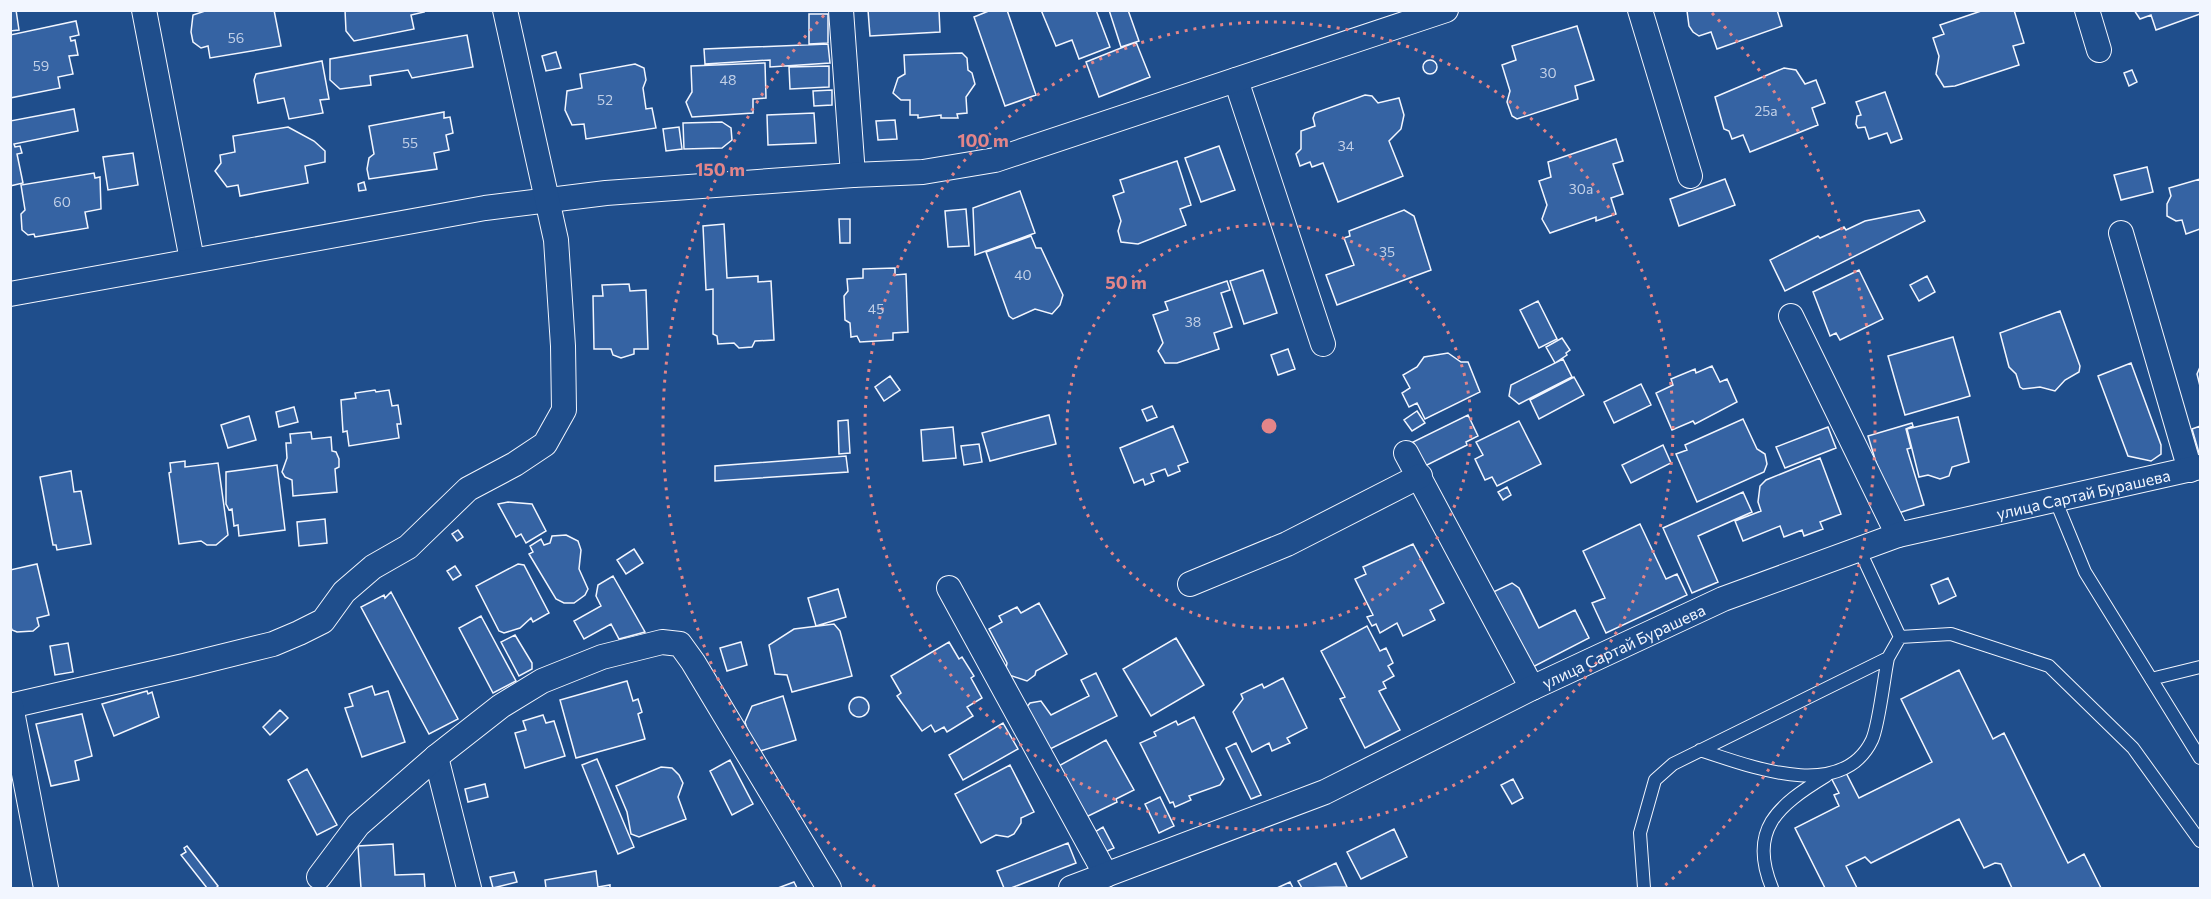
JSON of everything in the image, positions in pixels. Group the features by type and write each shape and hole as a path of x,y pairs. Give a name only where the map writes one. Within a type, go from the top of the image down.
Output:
{"street":[{"path":"144,10 192,260"},
{"path":"46,888 11,706 273,644 323,621 344,592 373,567 408,547 468,489 515,464 545,444 564,410 563,346 556,240 545,200 506,10"},
{"path":"841,10 853,175"},
{"path":"1640,10 1690,176"},
{"path":"2087,10 2099,50"},
{"path":"10,294 192,260 545,200 853,175 923,172 995,160 1446,11"},
{"path":"1236,80 1323,344"},
{"path":"2121,233 2195,468"},
{"path":"1791,315 1898,535"},
{"path":"1406,453 1532,688"},
{"name":"улица Сартай Бурашева","path":"1071,888 1325,792 1532,688 1723,599 1898,535 2013,511 2055,499 2195,468"},
{"path":"1190,584 1287,544 1420,476"},
{"path":"949,588 1106,875"},
{"path":"319,877 358,825 436,757 501,706 542,681 602,657 662,642 680,644 693,662 830,888"},
{"path":"436,757 469,888"}],"lane":[{"path":"2055,499 2085,572 2200,758"},
{"path":"1859,549 1900,637"},
{"path":"1900,637 1951,634 2049,666 2133,748 2200,841"},
{"path":"1772,888 1764,869 1762,845 1766,830 1786,806 1827,775 1856,762 1873,739 1888,658 1900,637"},
{"path":"1644,888 1640,833 1655,780 1673,764 1888,658"},
{"path":"2151,679 2200,667"},
{"path":"1700,750 1762,769 1797,776 1827,775"}],"building":[{"path":"10,10 16,10 19,30 10,31"},
{"path":"208,10 274,10 281,46 210,58 208,46 201,48 193,42 191,32 193,15"},
{"path":"345,10 423,10 424,12 411,15 414,29 354,41 346,31"},
{"path":"868,10 939,10 940,32 870,36"},
{"path":"991,10 1007,10 1036,95 1005,106 974,17"},
{"path":"1041,10 1096,10 1110,47 1079,59 1072,40 1056,46"},
{"path":"1109,10 1128,10 1139,41 1121,47"},
{"path":"1777,10 1782,26 1717,49 1711,32 1699,36 1693,32 1689,26 1687,11"},
{"path":"1984,10 2014,10 2024,43 2013,46 2019,65 1955,86 1944,87 1936,74 1939,56 1933,38 1944,34 1940,25"},
{"path":"2134,10 2200,10 2200,14 2156,30 2151,15 2140,19"},
{"path":"809,14 828,14 828,43 809,44"},
{"path":"76,21 79,35 70,37 71,41 75,40 78,55 69,56 73,74 58,77 60,88 10,98 10,35"},
{"path":"1577,26 1594,80 1575,86 1578,99 1517,119 1512,116 1507,102 1510,91 1502,65 1516,60 1512,46"},
{"path":"467,35 473,67 412,78 408,70 370,76 371,85 340,89 330,80 330,59"},
{"path":"1136,42 1150,77 1099,97 1086,62"},
{"path":"828,44 830,63 770,67 770,60 705,64 704,49"},
{"path":"556,52 561,68 546,71 542,56"},
{"path":"962,53 967,58 968,70 972,73 975,84 966,97 967,113 957,114 958,118 941,118 941,115 918,118 918,115 910,115 910,100 901,100 893,93 898,78 905,74 904,55"},
{"path":"1430,60 1435,62 1437,67 1435,72 1430,74 1425,72 1423,67 1425,62"},
{"path":"322,61 329,99 320,100 323,113 289,119 284,98 258,103 254,80 256,74"},
{"path":"765,63 766,98 753,99 753,113 692,117 686,102 692,92 691,66"},
{"path":"635,64 644,68 646,80 643,88 646,109 652,108 656,128 586,139 584,124 572,125 565,110 567,91 582,88 580,74"},
{"path":"829,66 829,87 790,89 789,67"},
{"path":"1784,68 1796,70 1805,84 1816,80 1825,103 1812,108 1818,125 1750,152 1743,135 1732,139 1729,131 1724,129 1715,97"},
{"path":"2132,70 2137,82 2129,86 2124,73"},
{"path":"832,90 832,105 814,106 813,91"},
{"path":"1885,92 1902,139 1891,143 1887,133 1869,139 1865,127 1858,128 1856,124 1857,116 1861,115 1856,102"},
{"path":"1365,95 1372,96 1378,103 1399,98 1404,115 1401,129 1389,141 1403,176 1338,202 1323,163 1312,167 1310,162 1300,166 1296,154 1301,149 1301,131 1315,126 1313,118 1315,113"},
{"path":"74,109 78,131 14,144 15,147 20,146 22,153 17,154 23,183 10,186 10,121"},
{"path":"444,112 444,118 450,117 453,133 446,135 449,150 434,153 437,169 369,179 367,169 369,158 374,154 369,126"},
{"path":"814,113 816,143 768,145 767,115"},
{"path":"895,120 897,139 878,140 876,121"},
{"path":"722,122 731,128 732,140 722,148 684,149 683,123"},
{"path":"288,127 314,141 325,151 325,162 305,166 308,183 240,196 238,185 227,187 215,171 221,163 220,155 235,152 233,136"},
{"path":"679,127 682,149 666,151 663,129"},
{"path":"1616,139 1623,161 1613,164 1623,194 1611,198 1616,214 1596,221 1596,217 1550,233 1542,219 1547,205 1539,181 1551,177 1548,162"},
{"path":"1219,146 1235,190 1201,202 1185,158"},
{"path":"133,153 138,185 108,190 103,157"},
{"path":"1177,161 1191,205 1180,209 1186,225 1138,244 1121,242 1118,231 1121,221 1113,196 1124,192 1120,180"},
{"path":"2147,167 2153,192 2121,200 2114,175"},
{"path":"94,173 95,178 100,177 101,209 85,212 88,228 35,237 34,234 28,235 22,230 21,214 25,210 21,185"},
{"path":"1725,179 1735,205 1679,226 1670,199"},
{"path":"2200,179 2200,229 2186,234 2182,220 2176,221 2167,216 2167,204 2171,196 2169,188"},
{"path":"364,182 366,190 359,191 358,184"},
{"path":"1020,191 1035,233 975,255 973,208"},
{"path":"966,209 969,246 948,247 945,211"},
{"path":"1404,210 1414,216 1431,270 1337,305 1326,275 1354,265 1344,238 1350,236 1349,231"},
{"path":"1919,210 1925,221 1785,291 1770,260 1818,236 1820,238 1844,227 1846,230 1865,221"},
{"path":"839,219 850,219 850,243 840,243"},
{"path":"724,224 727,278 758,276 758,282 771,281 774,340 755,341 752,347 739,348 734,343 718,344 717,336 713,334 713,289 706,290 703,226"},
{"path":"1031,236 1036,248 1041,248 1063,295 1060,305 1052,314 1035,309 1013,319 1009,316 986,252"},
{"path":"895,268 895,275 906,274 908,332 893,333 893,340 860,342 857,336 851,337 850,323 845,320 844,296 848,291 847,279 863,278 863,269"},
{"path":"1263,270 1277,313 1244,324 1230,281"},
{"path":"1859,270 1883,319 1840,340 1836,333 1830,336 1813,292"},
{"path":"1927,276 1935,292 1919,301 1910,285"},
{"path":"1227,281 1230,290 1221,293 1232,327 1214,333 1219,349 1177,363 1165,363 1158,351 1163,343 1153,315 1168,310 1165,302"},
{"path":"629,284 630,291 646,290 648,349 634,349 634,354 621,358 613,355 611,349 594,349 593,296 603,296 602,285"},
{"path":"1538,301 1557,339 1539,348 1520,310"},
{"path":"2060,311 2080,366 2079,372 2065,380 2055,391 2040,387 2023,389 2020,387 2016,374 2009,367 2000,333"},
{"path":"1953,337 1970,396 1905,415 1888,356"},
{"path":"1562,338 1570,350 1566,353 1567,355 1555,363 1546,347"},
{"path":"1288,349 1295,369 1278,375 1271,355"},
{"path":"1448,353 1461,362 1468,362 1480,392 1425,419 1417,403 1409,407 1402,393 1410,388 1403,375 1417,367 1424,357"},
{"path":"1563,359 1572,377 1519,404 1509,396 1511,385"},
{"path":"2131,363 2161,445 2161,454 2151,461 2128,456 2098,376"},
{"path":"1712,366 1720,382 1727,379 1737,402 1695,424 1693,421 1672,430 1656,393 1673,385 1671,379 1695,369 1696,373"},
{"path":"2200,367 2200,386 2197,374"},
{"path":"890,376 900,390 884,401 875,387"},
{"path":"1574,377 1584,395 1539,419 1530,400"},
{"path":"1641,384 1651,405 1614,423 1604,402"},
{"path":"375,390 376,392 389,390 392,406 398,405 401,424 397,424 399,438 349,446 347,431 343,432 341,400 356,398 355,393"},
{"path":"1152,406 1157,417 1147,421 1142,410"},
{"path":"294,407 298,422 279,427 276,412"},
{"path":"1417,411 1425,423 1412,431 1404,420"},
{"path":"1049,415 1056,444 990,461 982,433"},
{"path":"1468,415 1478,436 1466,442 1467,445 1425,466 1413,442"},
{"path":"249,416 256,440 228,448 221,425"},
{"path":"1958,417 1969,462 1952,467 1949,476 1940,479 1928,475 1919,477 1907,429"},
{"path":"1743,419 1757,449 1765,454 1767,464 1764,472 1697,502 1676,454 1687,450 1685,445"},
{"path":"848,420 850,453 839,454 838,421"},
{"path":"1519,421 1541,464 1497,486 1492,477 1485,480 1475,459 1483,455 1476,442"},
{"path":"1912,423 1913,426 1906,429 1911,448 1907,449 1924,505 1892,515 1868,436"},
{"path":"1173,426 1188,462 1178,466 1180,471 1168,476 1165,469 1151,474 1154,481 1145,485 1143,479 1134,483 1120,448"},
{"path":"2200,426 2200,452 2199,453 2192,429"},
{"path":"953,427 956,458 923,461 921,430"},
{"path":"1828,427 1836,448 1785,468 1776,447"},
{"path":"311,432 312,439 331,437 332,451 336,452 339,459 339,467 335,469 337,492 293,496 292,480 285,477 282,472 287,458 286,443 291,443 290,434"},
{"path":"979,444 982,462 964,465 961,446"},
{"path":"1663,445 1671,463 1631,483 1622,465"},
{"path":"846,456 848,472 715,481 715,466"},
{"path":"1820,458 1841,514 1820,522 1823,529 1804,536 1802,530 1784,537 1780,526 1743,541 1735,521 1761,511 1758,502 1760,486 1766,480"},
{"path":"185,461 185,467 218,463 228,535 216,545 207,545 201,541 179,544 169,473 171,472 170,463"},
{"path":"277,465 285,530 239,536 238,525 234,526 232,509 229,510 226,504 226,472"},
{"path":"71,471 74,492 81,491 91,544 57,550 56,545 53,545 40,477"},
{"path":"1507,487 1511,495 1503,500 1498,492"},
{"path":"1743,492 1752,512 1698,536 1718,582 1692,593 1663,528"},
{"path":"508,502 532,504 546,531 526,543 521,534 516,537 498,504"},
{"path":"325,519 327,543 299,546 297,522"},
{"path":"1640,524 1666,579 1677,574 1687,595 1606,633 1592,603 1605,598 1583,551"},
{"path":"458,530 463,537 457,541 452,534"},
{"path":"566,535 578,541 581,550 579,569 588,589 585,595 574,603 564,603 556,599 529,554 533,552 530,546 541,539 544,545 550,543 552,536"},
{"path":"1413,544 1444,603 1430,610 1435,620 1403,636 1397,623 1380,633 1376,624 1372,626 1367,617 1373,615 1355,579 1366,574 1363,567"},
{"path":"634,549 643,563 626,574 617,560"},
{"path":"37,564 49,615 37,618 39,626 33,631 17,632 12,630 10,624 10,570"},
{"path":"518,564 524,565 549,613 533,622 531,618 520,628 504,633 499,631 476,586"},
{"path":"455,566 461,575 453,580 447,571"},
{"path":"613,576 645,632 619,639 611,624 584,639 574,621 601,606 596,596 598,585"},
{"path":"1948,578 1956,596 1939,604 1931,585"},
{"path":"1512,583 1519,588 1539,628 1575,610 1589,638 1527,670 1489,594"},
{"path":"838,589 846,617 816,626 808,598"},
{"path":"391,592 458,719 429,734 361,607 384,595 385,598"},
{"path":"1039,603 1067,654 1036,671 1035,675 1027,681 1009,675 1006,668 1007,663 989,629 1002,622 999,616 1017,607 1021,613"},
{"path":"481,616 516,681 493,693 459,628"},
{"path":"834,624 840,631 852,676 792,692 787,675 775,674 769,645 794,629"},
{"path":"1367,626 1380,651 1386,648 1393,663 1388,666 1394,676 1383,682 1386,688 1379,691 1400,730 1365,748 1340,699 1345,697 1321,651"},
{"path":"515,635 532,663 532,669 519,676 501,642"},
{"path":"1176,638 1204,685 1151,716 1123,669"},
{"path":"741,642 747,665 727,671 720,648"},
{"path":"949,642 959,659 962,657 974,676 971,678 982,698 967,707 973,716 947,732 944,727 935,732 931,725 922,731 897,696 901,693 891,676"},
{"path":"68,643 73,672 55,675 50,646"},
{"path":"1959,670 1993,739 2004,733 2068,863 2084,854 2101,888 2012,888 2001,864 1995,863 1984,868 1959,819 1871,863 1865,857 1846,866 1857,888 1825,888 1795,828 1839,806 1834,795 1839,793 1828,772 1842,765 1859,798 1932,762 1901,699"},
{"path":"1096,673 1117,716 1046,751 1025,709 1030,703 1041,701 1051,715 1089,696 1081,680"},
{"path":"1283,678 1307,728 1287,738 1290,743 1272,751 1269,743 1252,752 1233,712 1243,699 1241,694 1262,684 1264,688"},
{"path":"627,681 633,701 638,699 642,712 638,714 645,739 576,758 560,700"},
{"path":"372,686 375,695 388,691 405,742 362,757 345,708 353,706 349,694"},
{"path":"147,691 148,694 152,692 159,717 114,736 102,704"},
{"path":"783,696 796,740 754,753 745,722 752,706"},
{"path":"859,697 866,700 869,707 866,714 859,717 852,714 849,707 852,700"},
{"path":"280,710 288,718 270,735 263,727"},
{"path":"82,714 92,756 75,761 79,780 51,786 36,724"},
{"path":"543,715 546,723 554,721 565,756 525,768 515,733 526,730 523,721"},
{"path":"1194,717 1224,779 1220,785 1189,796 1191,800 1175,807 1173,802 1170,803 1140,743 1156,736 1154,732 1176,721 1178,725"},
{"path":"1003,723 1018,749 963,780 949,755"},
{"path":"1106,740 1134,790 1116,799 1117,802 1082,819 1055,768"},
{"path":"1236,743 1261,795 1251,799 1226,748"},
{"path":"597,759 634,847 618,854 582,765"},
{"path":"730,760 753,804 732,815 710,771"},
{"path":"1010,765 1034,812 1021,818 1021,823 1014,834 1008,837 996,835 981,843 955,794"},
{"path":"661,767 672,768 683,783 678,797 686,819 639,837 631,834 627,812 616,786"},
{"path":"307,769 337,825 317,835 288,780"},
{"path":"1513,779 1523,798 1512,804 1501,785"},
{"path":"485,784 488,797 468,802 465,789"},
{"path":"1160,797 1174,826 1159,833 1145,804"},
{"path":"1103,827 1114,848 1103,853 1093,833"},
{"path":"1394,829 1407,857 1361,879 1347,852"},
{"path":"1068,843 1076,863 1011,888 1004,888 997,871"},
{"path":"393,844 395,875 424,874 425,888 361,888 358,846"},
{"path":"187,846 218,886 216,888 207,888 181,855 186,852 184,848"},
{"path":"1336,863 1347,887 1302,888 1298,881"},
{"path":"596,871 598,887 610,885 610,888 546,888 545,880"},
{"path":"514,872 517,882 493,888 490,877"},
{"path":"794,882 797,888 778,888"},
{"path":"1290,882 1293,888 1277,888"}]}
